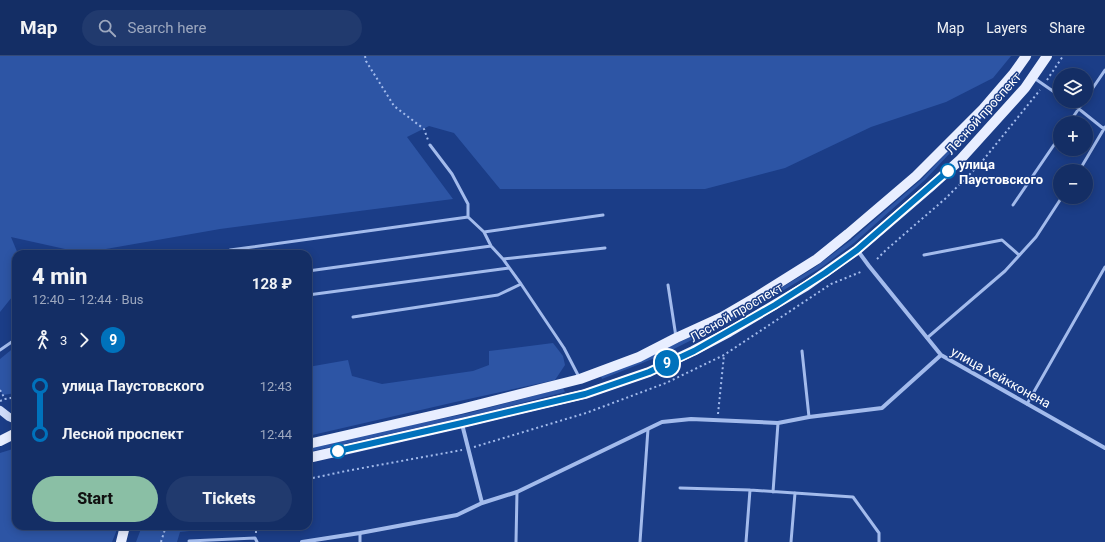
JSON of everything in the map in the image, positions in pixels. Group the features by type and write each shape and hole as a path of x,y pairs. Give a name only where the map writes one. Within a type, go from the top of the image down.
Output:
{"main road":[{"name":"Лесной проспект","path":"312,443 461,409 580,379 639,357 722,317 817,259 916,176 983,109 1014,73 1026,56"},
{"name":"Лесной проспект","path":"312,457 585,394 649,372 694,351 729,332 806,286 857,250 929,188 960,160 1025,88 1047,56"},
{"path":"580,379 585,394"},
{"path":"0,410 12,418"},
{"path":"0,441 12,435"},
{"path":"121,542 124,530"}],"street":[{"name":"улица Хейкконена","path":"857,250 941,355 1105,448"},
{"path":"302,542 457,515 482,503 517,492 662,422 691,419 778,423 882,408 941,355"},
{"path":"462,423 482,503"}],"lane":[{"path":"1093,88 1105,70"},
{"path":"1033,77 1053,91"},
{"path":"1074,116 1079,109 1104,128 1083,164"},
{"path":"430,145 452,174 459,186 468,204 468,217 484,232 491,246 504,259 564,348 580,379"},
{"path":"1013,204 1053,146"},
{"path":"927,338 1005,272 1036,237 1057,204"},
{"path":"484,232 604,215"},
{"path":"230,250 468,217"},
{"path":"924,255 1002,240 1019,255"},
{"path":"312,270 491,246"},
{"path":"504,259 605,248"},
{"path":"1028,404 1105,267"},
{"path":"312,294 509,268"},
{"path":"353,317 498,295 521,284"},
{"path":"668,285 676,338"},
{"path":"0,350 12,342"},
{"path":"802,351 809,418"},
{"path":"773,492 778,423"},
{"path":"640,542 648,429"},
{"path":"680,488 750,490 853,497 880,533 879,542"},
{"path":"746,542 750,490"},
{"path":"516,542 517,492"},
{"path":"792,542 795,493"},
{"path":"360,533 360,542"},
{"path":"189,541 255,538 257,542"}],"path":[{"path":"365,56 366,61 394,106 424,129 430,145"},
{"path":"877,259 946,198 980,164 1044,85 1063,56"},
{"path":"831,284 863,271"},
{"path":"718,420 724,355"},
{"path":"0,390 5,398"},
{"path":"0,401 5,398 12,397"},
{"path":"161,542 165,530"}],"shaded area":[{"path":"0,56 1011,56 993,78 946,102 871,127 785,168 705,189 500,189 454,133 429,126 407,137 453,199 220,229 100,250 70,250 11,237 16,250 12,250 12,297 0,312"},
{"path":"1028,56 1032,56 989,111 925,180 854,243 822,267 749,311 660,356 602,379 601,376 657,353 743,311 814,268 850,241 923,178 987,109"},
{"path":"553,343 563,356 565,365 555,380 312,435 312,366 348,360 352,376 382,384 473,371 489,365 489,351"},
{"path":"12,349 12,394 3,395 0,390 0,359"},
{"path":"563,388 565,392 470,416 312,451 312,446 469,413"},
{"path":"12,449 12,530 116,530 112,542 0,542 0,453"},
{"path":"140,530 198,530 180,532 177,542 136,542"}],"bus line":[{"name":"9","path":"338,451 585,394 649,372 694,351 729,332 806,286 857,250 948,171"}],"place":[{"name":"улица Паустовского","path":"948,171"}]}
